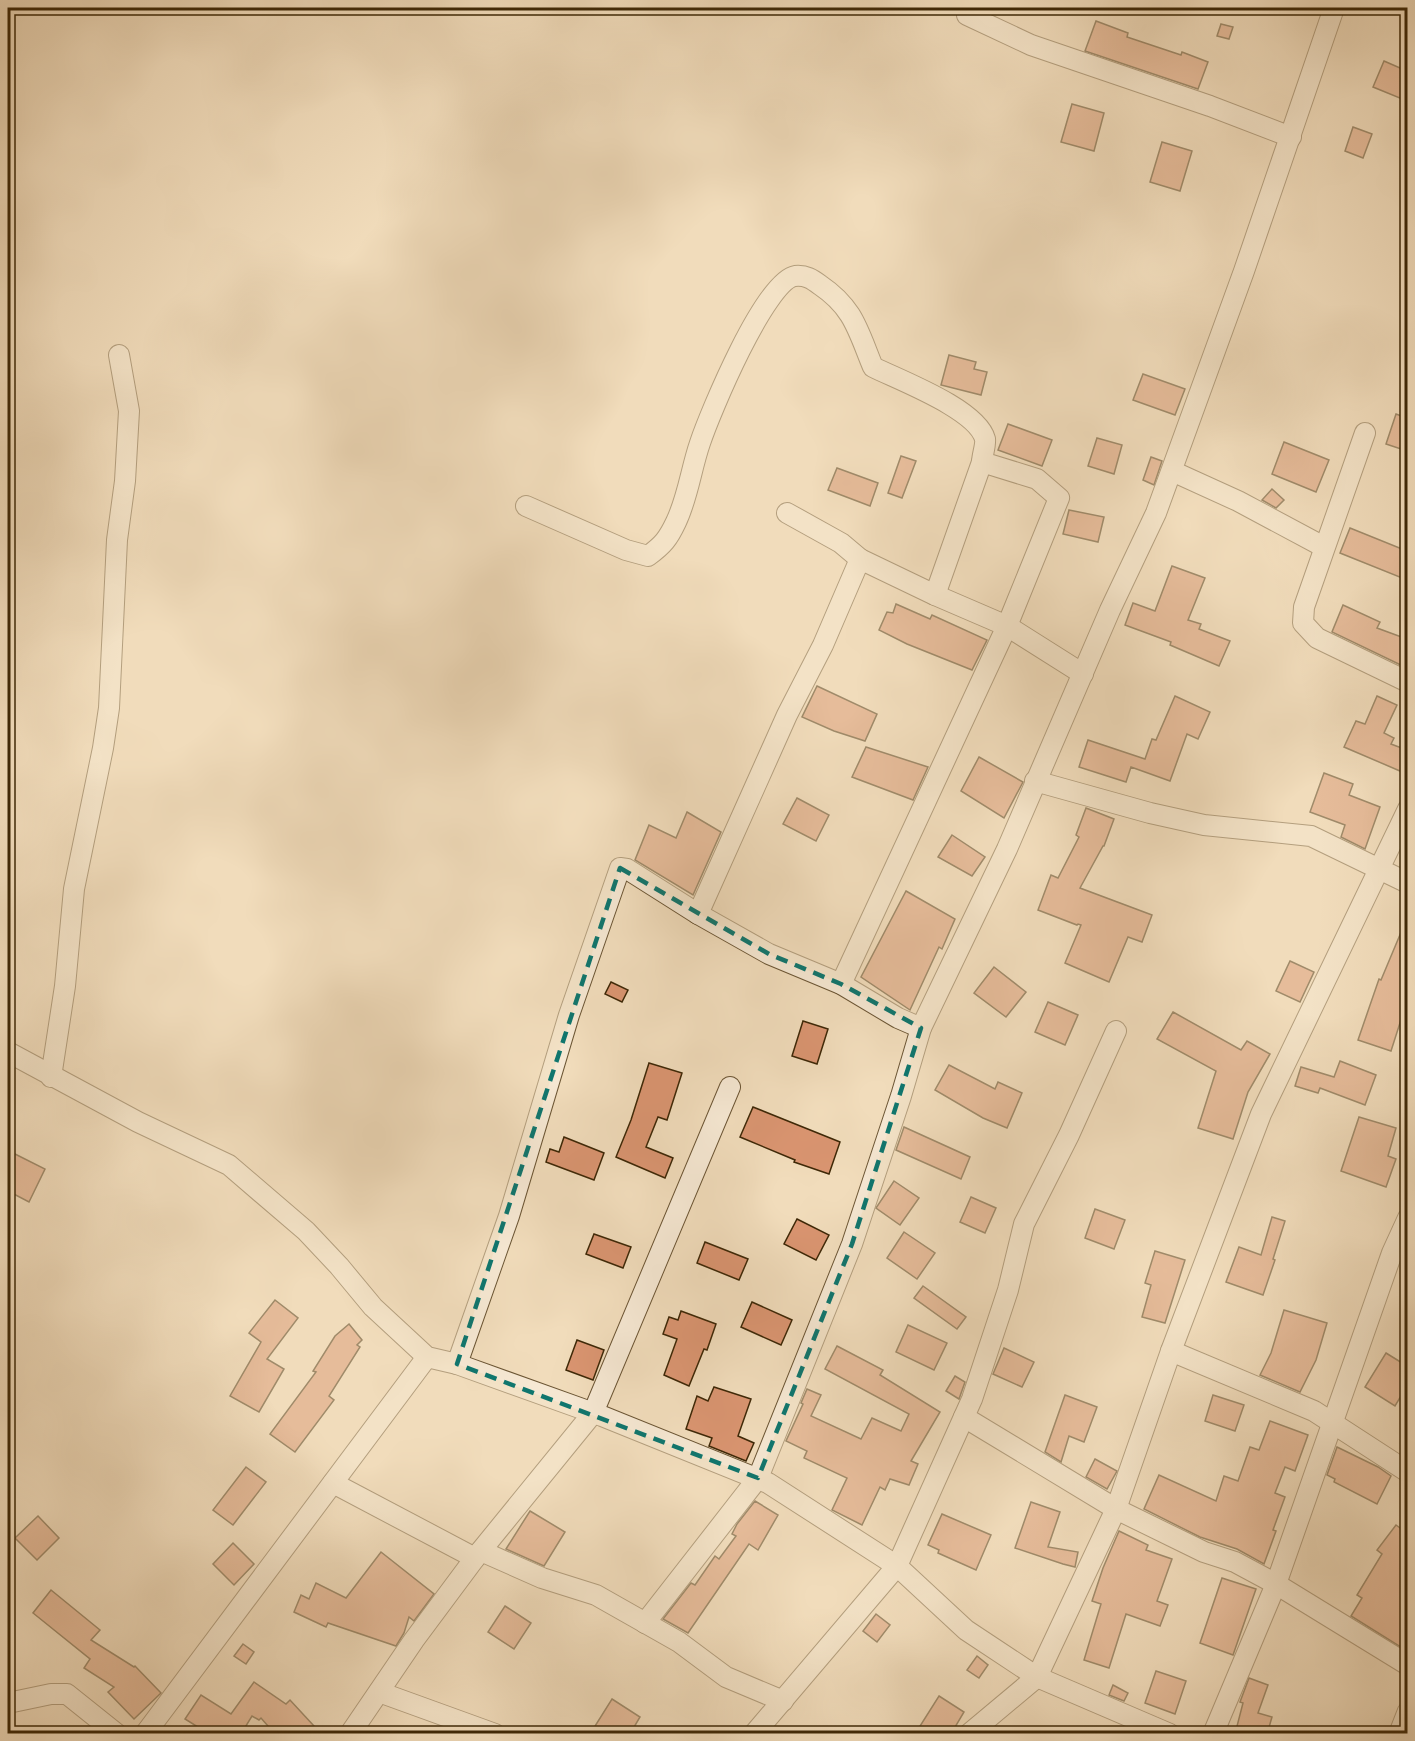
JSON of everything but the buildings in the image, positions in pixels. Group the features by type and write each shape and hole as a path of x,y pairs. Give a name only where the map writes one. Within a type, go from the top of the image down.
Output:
{"street":[{"path":"645,1623 758,1478 852,1244 921,1028 1007,849 1035,781 1156,513 1291,137 1334,8"},
{"path":"967,15 1031,45 1210,106 1291,137"},
{"path":"526,506 626,550 648,556 663,545 677,520 700,442 744,340 779,286 794,276 810,277 837,297 853,317 873,368 951,404 976,426 985,439 982,462 935,595"},
{"path":"51,1077 65,986 74,889 109,708 117,540 125,482 129,411 119,355"},
{"path":"1365,433 1304,607 1303,623 1317,638 1407,682"},
{"path":"842,984 1007,626 1059,498 1037,479 982,462"},
{"path":"1172,471 1238,501 1324,547"},
{"path":"787,513 841,543 860,559 1007,626 1083,674"},
{"path":"698,914 788,715 823,645 860,559"},
{"path":"1035,781 1149,813 1204,825 1311,836 1407,883"},
{"path":"969,1734 1037,1677 1116,1509 1171,1351 1261,1114 1407,809"},
{"path":"458,1364 509,1216 569,1015 620,868 627,869 698,914 769,954 842,984 898,1018 921,1028"},
{"path":"754,1734 897,1566 972,1399 1008,1290 1024,1224 1069,1135 1116,1031"},
{"path":"8,1052 138,1122 229,1165 306,1231 373,1307 427,1357 458,1364 593,1413 768,1483 897,1566 966,1630 1037,1677 1170,1734"},
{"path":"350,1734 478,1554 593,1413 730,1087"},
{"path":"1213,1734 1276,1584 1392,1253 1407,1218"},
{"path":"1171,1351 1314,1411 1407,1472"},
{"path":"146,1734 427,1357"},
{"path":"964,1417 1116,1509 1204,1552 1235,1562 1276,1584 1407,1665"},
{"path":"333,1483 478,1554 596,1596 679,1642 726,1677 783,1701"},
{"path":"379,1692 495,1734"},
{"path":"8,1703 51,1694 67,1694 117,1734"},
{"path":"1399,1734 1407,1711"}],"highlighted area":[{"path":"620,868 769,954 841,984 921,1028 852,1244 758,1478 457,1364"}]}
